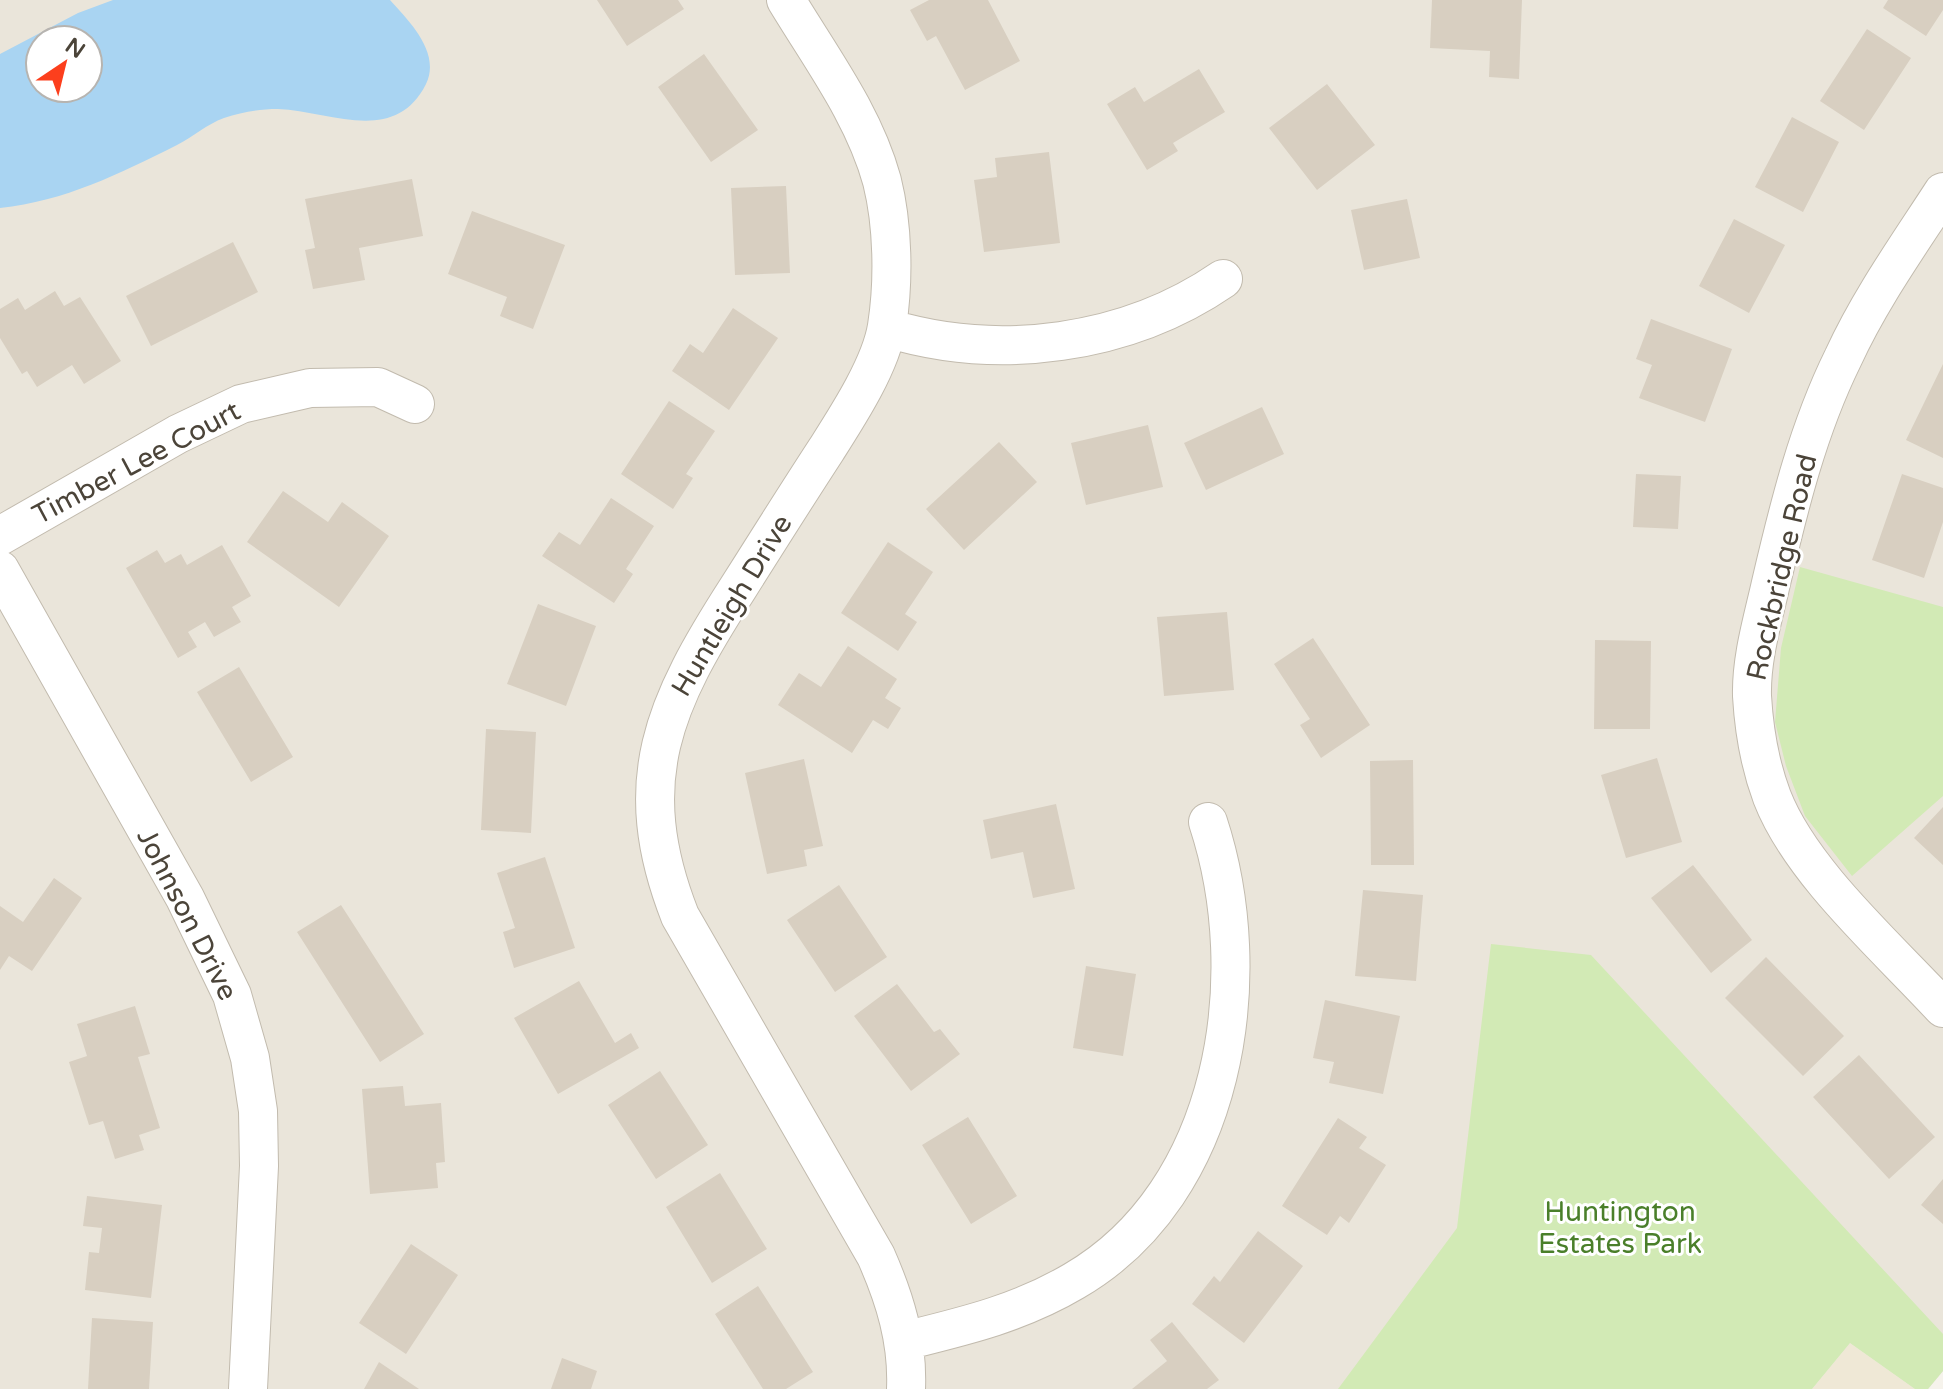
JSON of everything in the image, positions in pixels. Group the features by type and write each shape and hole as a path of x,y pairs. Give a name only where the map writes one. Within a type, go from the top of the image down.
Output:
{"street":[{"name":"Huntleigh Drive","path":"786,0 871,145 888,221 887,328 843,423 692,659 663,732 655,791 655,821 667,884 680,916 876,1256 893,1296 904,1341 906,1389"},
{"name":"Rockbridge Road","path":"1943,192 1866,313 1820,408 1783,533 1760,632 1752,694 1758,752 1773,799 1795,842 1821,876 1943,1008"},
{"path":"887,328 963,344 1020,346 1062,342 1117,329 1188,303 1223,279"},
{"name":"Timber Lee Court","path":"0,536 178,434 241,404 310,388 378,387 415,404"},
{"name":"Johnson Drive","path":"0,570 185,898 232,995 250,1058 258,1111 259,1166 248,1389"},
{"path":"904,1341 1023,1309 1078,1280 1130,1237 1166,1193 1188,1158 1217,1077 1231,972 1223,868 1208,822"}],"shaded area":[{"path":"0,0 1943,0 1943,1371 1928,1389 1915,1389 1850,1343 1812,1389 0,1389"},
{"path":"1850,1343 1915,1389 1812,1389"}],"green space":[{"path":"1800,567 1943,607 1943,796 1852,876 1805,816 1786,766 1775,722 1781,648"},
{"name":"Huntington Estates Park","path":"1491,944 1591,955 1943,1334 1943,1371 1928,1389 1915,1389 1850,1343 1812,1389 1338,1389 1457,1228"}],"water":[{"path":"113,0 390,0 421,39 430,61 430,72 413,103 397,114 379,120 278,109 237,114 91,185 47,199 0,208 0,54 24,41 24,104 104,104 104,24 57,24"}],"building":[{"path":"597,0 678,0 684,9 627,46"},
{"path":"929,0 988,0 1020,61 965,90 936,36 927,41 910,10"},
{"path":"1432,0 1522,0 1519,79 1489,77 1490,51 1430,48"},
{"path":"1888,0 1943,0 1943,10 1926,36 1883,8"},
{"path":"1867,29 1911,58 1864,130 1820,101"},
{"path":"704,54 758,130 711,162 658,87"},
{"path":"1199,69 1225,112 1173,143 1178,151 1147,170 1107,104 1135,87 1144,102"},
{"path":"1327,84 1375,145 1317,190 1269,128"},
{"path":"1792,117 1839,142 1803,212 1755,187"},
{"path":"1049,152 1060,243 984,252 974,180 997,177 995,158"},
{"path":"412,179 423,236 359,248 365,280 313,289 305,250 315,248 305,199"},
{"path":"786,186 790,273 735,275 731,188"},
{"path":"1407,199 1420,258 1364,270 1351,210"},
{"path":"472,211 565,245 533,329 500,316 507,297 448,274"},
{"path":"1734,219 1785,245 1749,313 1699,286"},
{"path":"233,242 258,292 151,346 126,296"},
{"path":"55,291 64,306 80,297 121,361 84,384 72,365 37,387 27,371 22,374 0,338 0,309 18,298 25,310"},
{"path":"733,308 778,338 729,410 672,371 690,344 703,353"},
{"path":"1651,319 1732,349 1705,422 1639,398 1652,365 1636,359"},
{"path":"1943,364 1943,458 1906,440"},
{"path":"669,401 715,431 686,474 693,478 673,509 621,474"},
{"path":"1262,407 1284,454 1206,490 1184,443"},
{"path":"1148,425 1163,487 1086,505 1071,443"},
{"path":"999,442 1037,482 964,550 926,509"},
{"path":"1636,474 1681,476 1678,529 1633,527"},
{"path":"1902,474 1943,488 1943,522 1924,578 1872,560"},
{"path":"283,491 328,522 342,502 389,536 339,607 247,542"},
{"path":"611,498 654,526 626,569 633,574 614,603 542,556 559,532 580,545"},
{"path":"888,542 933,572 905,614 917,622 898,651 841,613"},
{"path":"222,545 251,596 232,607 241,622 214,637 205,622 188,632 197,647 178,658 126,568 157,550 165,563 181,554 187,565"},
{"path":"538,604 596,626 566,706 507,684"},
{"path":"1227,612 1234,690 1164,696 1157,617"},
{"path":"1313,638 1370,725 1321,758 1300,725 1310,719 1274,664"},
{"path":"1595,640 1651,641 1650,729 1594,729"},
{"path":"848,646 897,679 885,698 901,708 888,729 873,720 852,753 778,705 799,673 821,687"},
{"path":"239,667 293,757 251,782 197,692"},
{"path":"486,729 536,732 531,833 481,830"},
{"path":"1657,758 1682,842 1626,858 1601,775"},
{"path":"804,759 823,846 804,850 807,866 767,874 745,773"},
{"path":"1413,760 1414,865 1371,865 1370,761"},
{"path":"1056,804 1075,889 1033,898 1023,852 991,859 983,820"},
{"path":"1943,807 1943,865 1914,838"},
{"path":"545,857 575,948 514,968 503,932 515,928 497,873"},
{"path":"1693,865 1752,940 1711,973 1651,898"},
{"path":"54,878 82,898 32,971 9,956 0,970 0,906 23,922"},
{"path":"839,885 887,957 835,992 787,920"},
{"path":"1363,890 1423,895 1416,981 1355,976"},
{"path":"341,905 424,1034 380,1062 297,932"},
{"path":"1766,957 1844,1036 1803,1076 1725,998"},
{"path":"1086,966 1136,974 1123,1056 1073,1048"},
{"path":"579,981 615,1043 631,1033 639,1048 558,1094 514,1018"},
{"path":"897,984 934,1032 940,1029 960,1054 911,1091 854,1016"},
{"path":"1325,1000 1400,1016 1383,1094 1329,1083 1334,1062 1313,1058"},
{"path":"135,1006 150,1054 138,1057 160,1128 139,1135 144,1150 115,1159 103,1121 89,1125 69,1062 87,1056 77,1024"},
{"path":"1859,1055 1935,1137 1889,1179 1813,1097"},
{"path":"660,1071 708,1145 656,1179 608,1105"},
{"path":"403,1086 405,1106 441,1103 445,1162 436,1163 438,1188 370,1194 362,1089"},
{"path":"968,1117 1017,1196 971,1224 922,1145"},
{"path":"1338,1118 1367,1137 1359,1148 1386,1165 1349,1223 1340,1216 1327,1235 1282,1206"},
{"path":"720,1173 767,1249 712,1283 666,1207"},
{"path":"1943,1179 1943,1224 1921,1205"},
{"path":"87,1196 162,1205 151,1298 85,1290 89,1252 99,1253 102,1228 83,1226"},
{"path":"1258,1231 1303,1266 1244,1343 1192,1304 1214,1276 1220,1282"},
{"path":"411,1244 458,1275 406,1354 359,1323"},
{"path":"758,1286 813,1372 786,1389 763,1389 715,1314"},
{"path":"92,1318 153,1322 149,1389 88,1389"},
{"path":"1172,1322 1219,1380 1207,1389 1132,1389 1167,1361 1150,1340"},
{"path":"562,1358 597,1371 591,1389 551,1389"},
{"path":"379,1362 419,1389 364,1389"}]}
